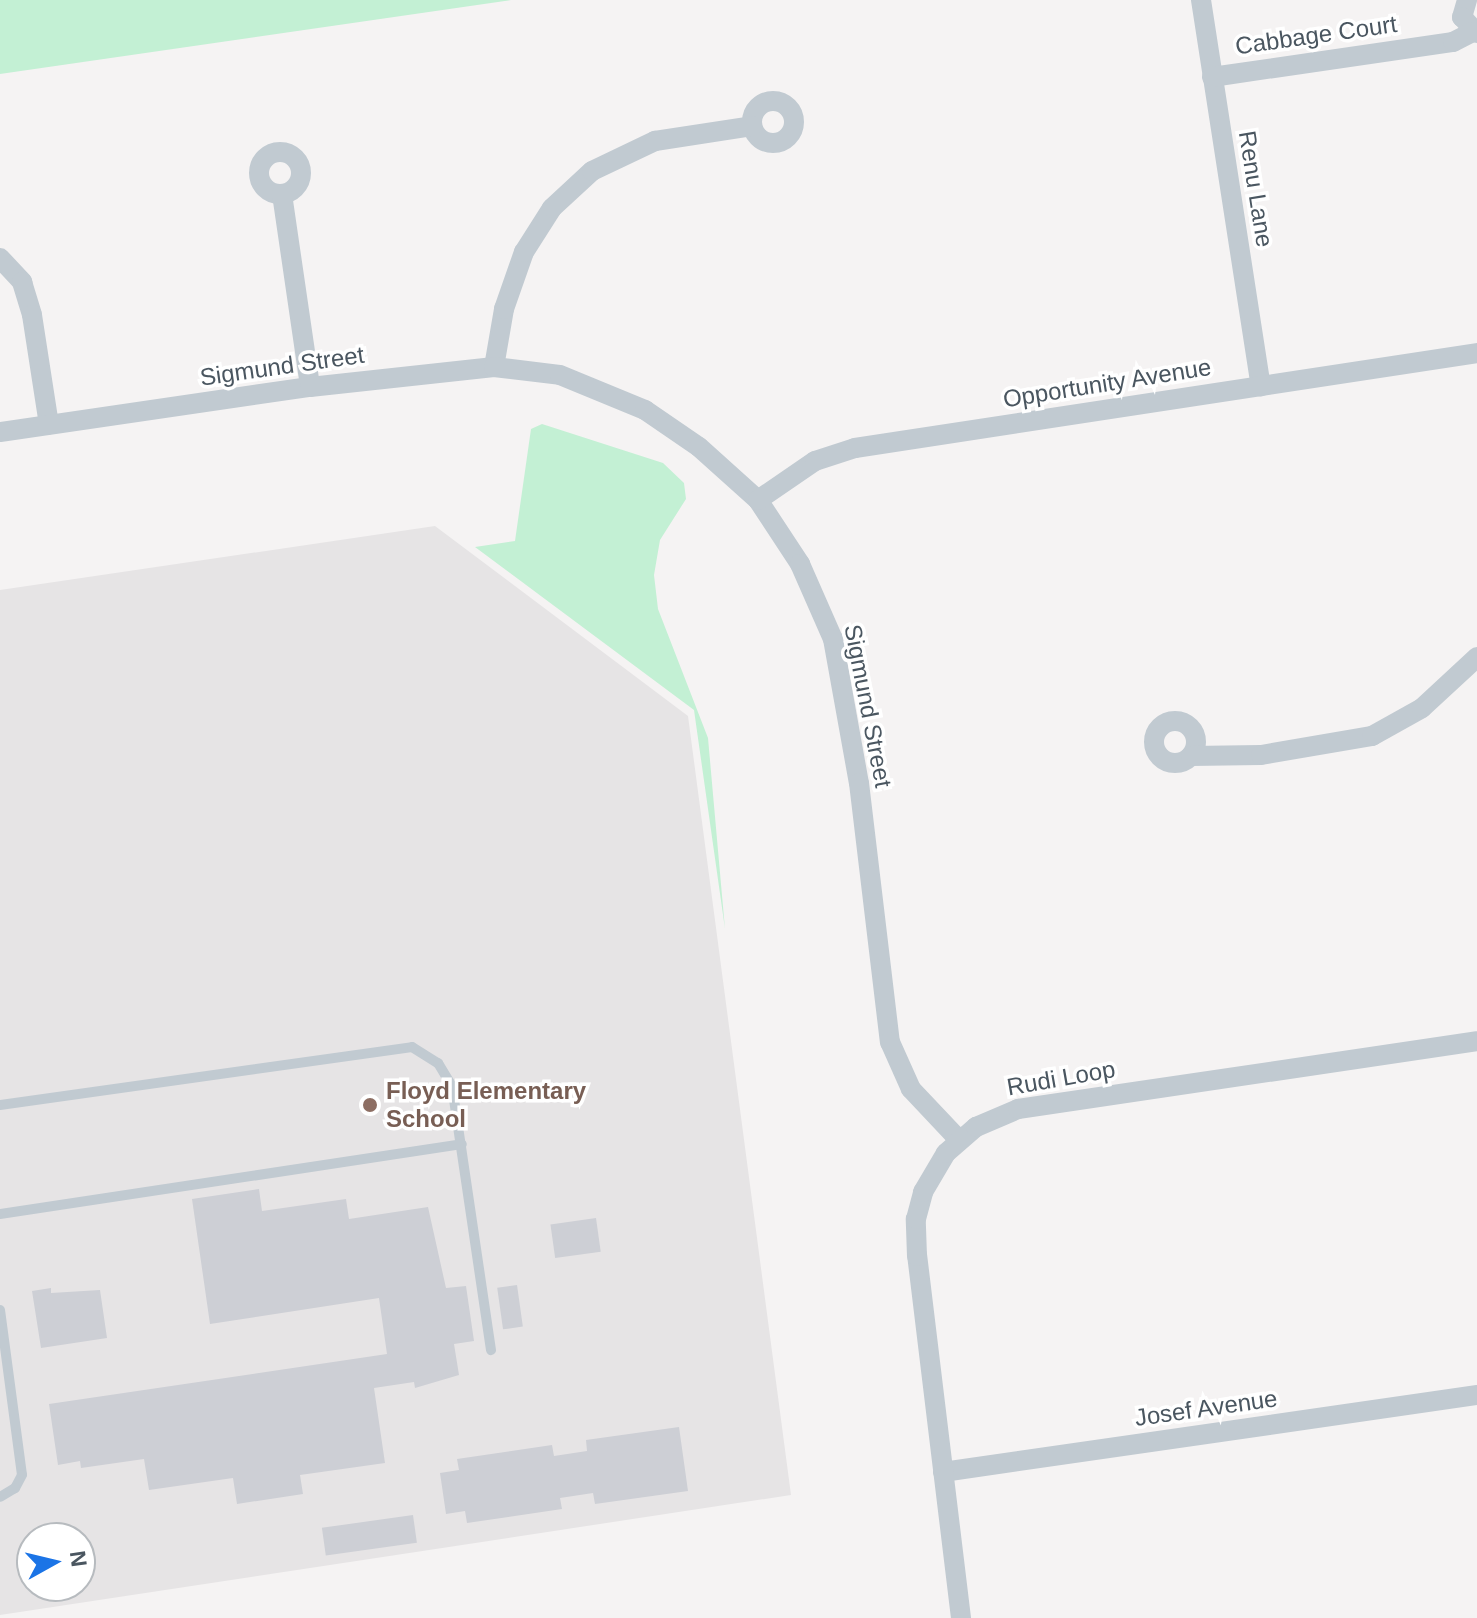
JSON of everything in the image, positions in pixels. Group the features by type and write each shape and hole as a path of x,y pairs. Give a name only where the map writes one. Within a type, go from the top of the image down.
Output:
{"street":[{"name":"Renu Lane","path":"1201,0 1261,386"},
{"path":"1467,0 1462,17 1475,32"},
{"name":"Cabbage Court","path":"1212,77 1453,42 1475,32"},
{"path":"494,367 504,309 524,252 552,208 592,171 655,141 752,126"},
{"path":"282,194 310,387"},
{"path":"0,258 22,282 32,315 49,425"},
{"name":"Opportunity Avenue","path":"758,500 815,461 855,448 1477,353"},
{"name":"Sigmund Street","path":"0,432 310,387 494,367 560,375 645,410 699,447 758,500 800,564 833,639 859,783 890,1042 911,1089 959,1140"},
{"path":"1191,756 1261,755 1372,736 1422,708 1477,657"},
{"name":"Rudi Loop","path":"961,1618 916,1219 934,1170 959,1140 1018,1109 1477,1041"},
{"name":"Josef Avenue","path":"943,1472 1477,1395"}],"lane":[{"path":"0,1105 412,1047 438,1063 452,1086 491,1350"},
{"path":"0,1214 462,1144"},
{"path":"0,1310 22,1475 15,1488 0,1497"}],"shaded area":[{"name":"Floyd Elementary School","path":"435,526 688,716 791,1495 96,1600 96,1522 16,1522 16,1602 86,1602 0,1615 0,590"}],"green space":[{"path":"0,0 511,0 0,74"},
{"path":"542,424 663,463 684,483 686,499 660,540 654,575 658,609 708,738 725,929 694,710 475,547 515,541 531,429"}],"building":[{"path":"259,1189 262,1211 346,1199 349,1219 428,1207 446,1288 466,1286 474,1341 454,1344 459,1375 415,1388 414,1382 374,1388 385,1463 300,1475 303,1494 237,1504 233,1478 149,1490 144,1459 81,1468 80,1461 58,1465 49,1404 387,1354 379,1298 210,1324 192,1199"},
{"path":"596,1218 601,1252 555,1258 550,1224"},
{"path":"517,1285 523,1327 503,1329 497,1288"},
{"path":"51,1288 51,1293 100,1290 107,1338 41,1348 32,1291"},
{"path":"679,1427 688,1491 595,1504 593,1493 560,1498 562,1509 467,1523 465,1511 446,1514 440,1473 459,1470 457,1459 552,1445 554,1456 587,1451 586,1440"},
{"path":"413,1515 417,1543 326,1556 322,1528"}],"place":[{"name":"Floyd Elementary School","path":"370,1105"}]}
